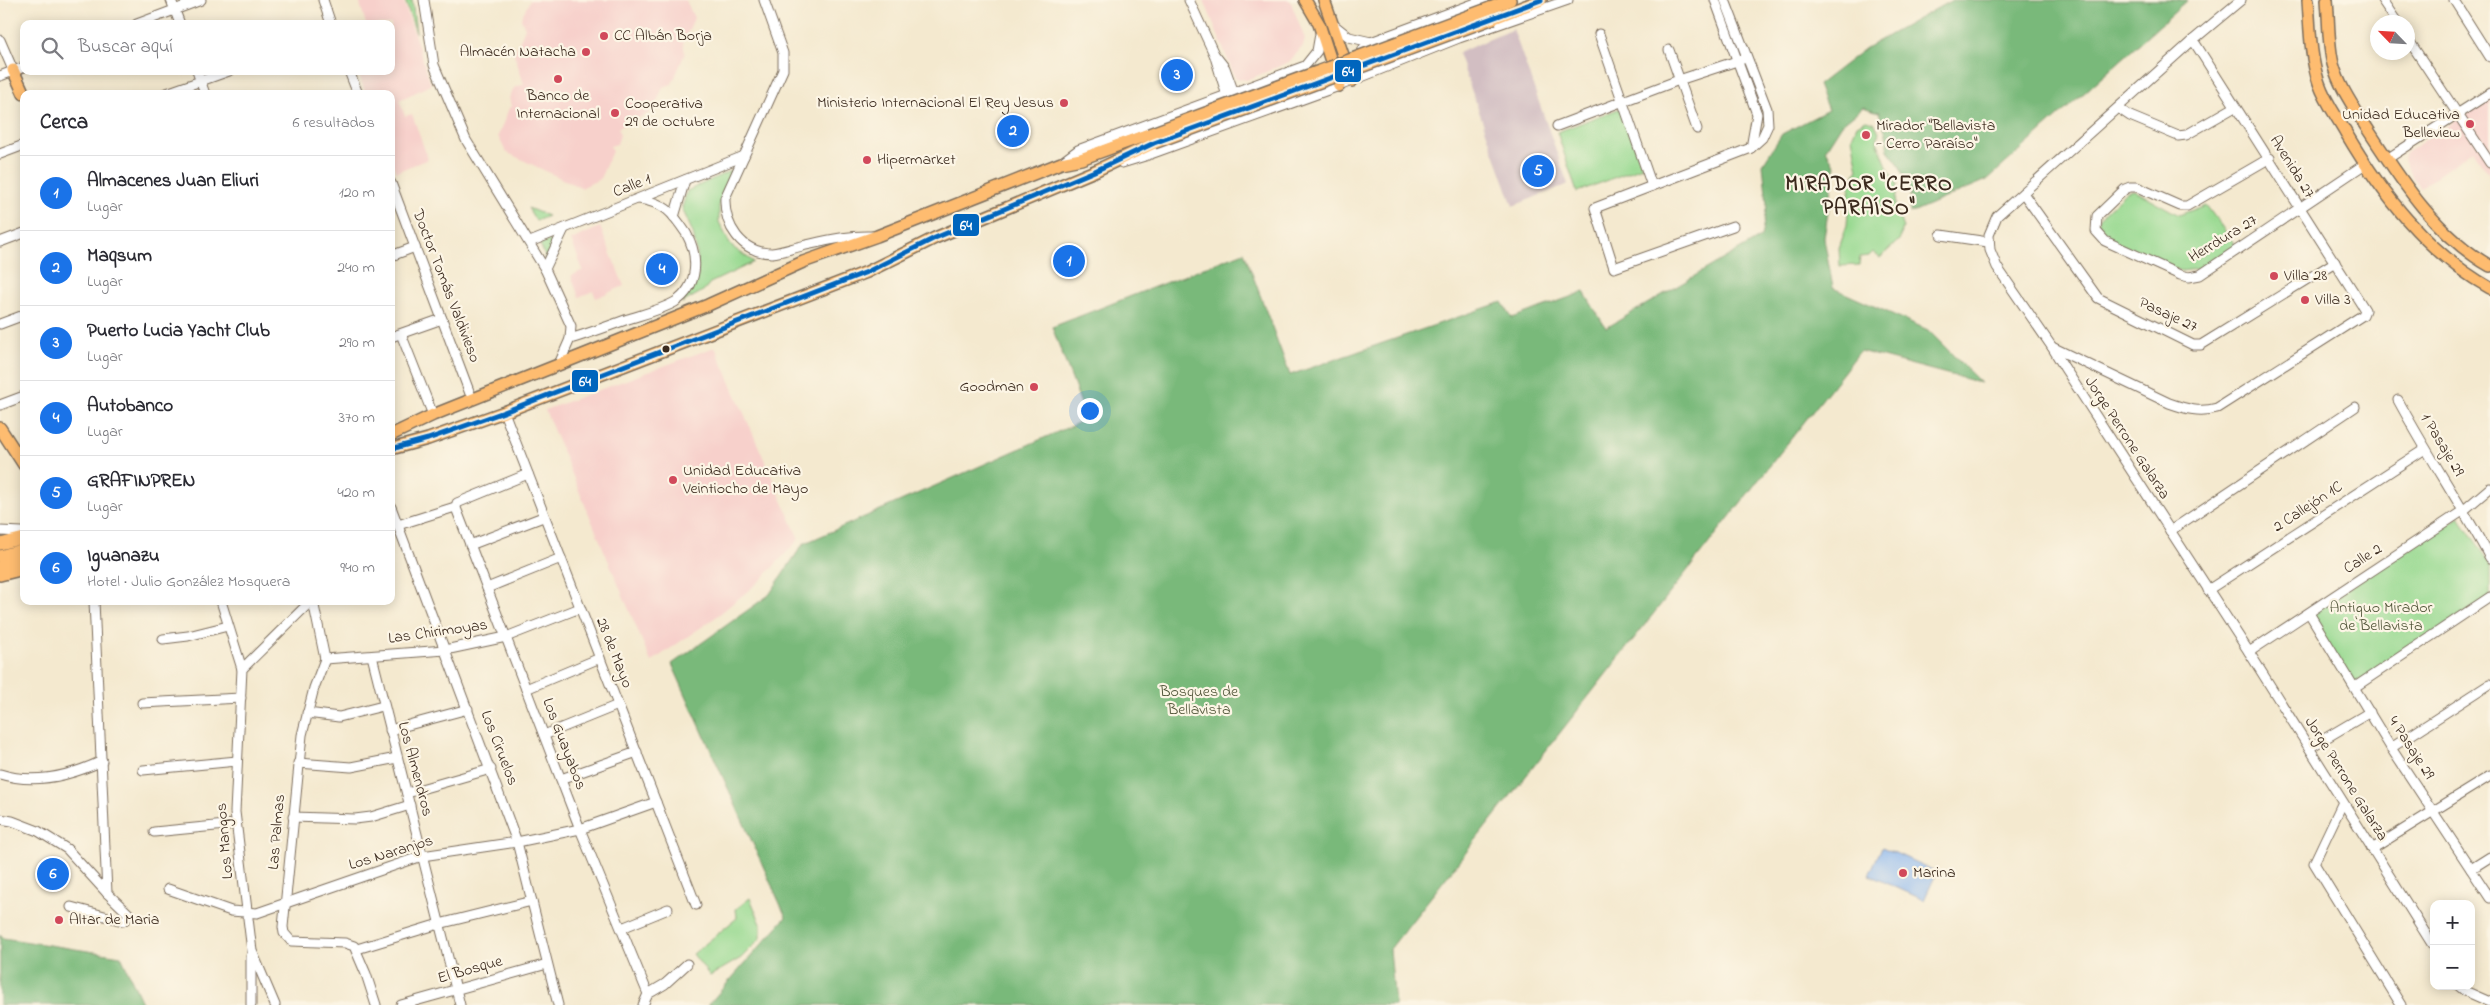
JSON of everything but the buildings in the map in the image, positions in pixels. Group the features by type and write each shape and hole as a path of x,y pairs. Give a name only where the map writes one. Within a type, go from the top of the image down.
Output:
{"main road":[{"path":"1305,0 1318,24 1339,86"},
{"path":"1324,0 1352,81"},
{"path":"395,433 472,399 708,305 804,262 877,236 1061,163 1152,139 1510,0"},
{"path":"1489,9 1540,0"},
{"path":"2308,0 2314,66 2319,84 2365,164 2390,199 2423,236 2458,268 2490,288"},
{"path":"2327,0 2332,63 2338,81 2387,159 2431,216 2464,248 2490,266"},
{"path":"20,75 23,90"},
{"path":"395,448 428,439 504,412 867,272 935,238 1102,168 1152,139"},
{"path":"0,428 20,458"},
{"path":"395,457 416,449 428,439"},
{"path":"0,538 20,535"},
{"path":"0,544 20,535"},
{"path":"0,556 20,550"},
{"path":"0,566 20,560"},
{"path":"0,575 20,569"}],"street":[{"path":"171,0 179,20"},
{"path":"149,20 201,0"},
{"path":"323,0 330,20"},
{"path":"424,0 434,66 466,140 530,242 545,269 570,326 570,339 559,364"},
{"path":"426,18 432,0"},
{"path":"764,0 782,53 783,70 725,198 725,212 730,226 738,240 750,247 770,253 856,235 877,236"},
{"path":"1189,0 1214,54 1225,68 1231,94"},
{"path":"1102,168 1145,156 1339,86 1459,38 1568,0"},
{"path":"1715,0 1767,110 1768,125 1762,138 1751,148 1727,159 1595,208 1614,268 1733,226"},
{"path":"1725,0 1742,59"},
{"path":"1941,234 1988,242 1994,222 2023,193 2240,0"},
{"path":"2382,0 2392,15"},
{"path":"2454,0 2490,57"},
{"path":"1329,16 1335,27 1343,34 1356,40 1371,42 1489,9"},
{"path":"1061,163 1078,150 1305,66 1313,58 1320,39 1318,24"},
{"path":"1599,34 1652,186"},
{"path":"0,40 19,69 0,76"},
{"name":"Avenida 27","path":"2052,346 2169,403 2184,409 2204,412 2217,408 2363,315 2365,310 2270,158 2193,40"},
{"path":"1371,42 1363,49 1361,59 1365,66 1378,70"},
{"path":"1669,50 1697,129"},
{"path":"2415,50 2490,162"},
{"path":"1557,126 1679,80 1742,59"},
{"path":"1287,73 1303,74 1308,81 1306,92 1297,100"},
{"path":"198,75 204,90"},
{"path":"175,90 217,75"},
{"path":"351,75 356,90"},
{"path":"2387,159 2490,93"},
{"path":"2118,108 2130,116 2178,136 2186,135 2235,107"},
{"path":"0,154 20,146"},
{"name":"Calle 1","path":"530,242 639,200 744,156"},
{"name":"Herrdura 27","path":"2270,158 2187,206 2180,206 2137,187 2125,189 2097,216 2096,231 2105,241 2189,277 2206,271 2365,164"},
{"path":"674,217 685,180"},
{"name":"Pasaje 27","path":"2023,193 2098,298 2193,345 2201,345 2335,262"},
{"name":"Doctor Tomás Valdivieso","path":"395,194 472,399"},
{"path":"570,339 665,307 686,292 696,268 693,249 686,235 664,206 656,202 639,200"},
{"path":"545,269 564,229"},
{"path":"0,242 20,234"},
{"name":"Jorge Perrone Galarza","path":"1988,242 1997,267 2052,346 2064,368 2249,652 2342,804 2433,945"},
{"path":"395,254 415,247"},
{"path":"0,324 20,316"},
{"path":"395,336 442,318"},
{"path":"400,334 433,415"},
{"path":"0,405 20,398"},
{"name":"1 Pasaje 29","path":"2398,400 2424,449 2464,510 2490,558"},
{"path":"2170,531 2355,407"},
{"name":"28 de Mayo","path":"504,412 696,905"},
{"name":"2 Callejón 1C","path":"2208,590 2424,449"},
{"path":"398,525 456,506 528,474"},
{"name":"Calle 2","path":"2249,652 2464,510 2490,488"},
{"name":"Los Guayabos","path":"456,506 580,828 648,994"},
{"path":"470,545 544,517"},
{"name":"Los Ciruelos","path":"395,518 517,842 558,1005"},
{"path":"0,531 20,534"},
{"path":"487,588 560,558"},
{"path":"2355,686 2490,597"},
{"path":"94,605 107,893"},
{"name":"Los Mangos","path":"222,605 242,669 236,824 247,914 252,951 275,1005"},
{"path":"242,669 308,605"},
{"path":"313,605 325,659"},
{"name":"Las Chirimoyas","path":"325,659 446,650 506,637 580,608"},
{"name":"4 Pasaje 29","path":"2309,612 2391,748 2490,898"},
{"path":"163,639 188,636 228,626"},
{"name":"Los Almendros","path":"372,656 383,706 407,793 460,1005"},
{"path":"526,689 600,658"},
{"name":"Las Palmas","path":"325,659 307,713 298,762 282,927 284,933 291,940 345,943 357,949"},
{"path":"2391,748 2490,684"},
{"path":"142,703 241,698"},
{"path":"544,734 618,705"},
{"path":"307,713 339,717 383,706"},
{"path":"390,730 468,708"},
{"path":"2314,745 2370,712"},
{"path":"561,779 637,752"},
{"path":"298,762 351,767 397,758"},
{"path":"0,774 18,778 64,776 102,761"},
{"path":"143,770 237,761"},
{"path":"407,793 491,769"},
{"path":"2372,849 2490,776"},
{"name":"Los Naranjos","path":"168,889 225,909 247,914 257,913 285,905 422,856 517,842 580,828 656,802"},
{"path":"2342,804 2314,863 2401,1005"},
{"path":"293,816 355,819 371,817 410,805"},
{"path":"0,819 12,820 38,831 67,849 129,914 123,921 70,907"},
{"path":"154,832 236,824"},
{"path":"2471,869 2490,857"},
{"path":"376,1005 357,949 439,924 532,902"},
{"path":"622,928 668,909"},
{"path":"251,1005 252,951"},
{"name":"El Bosque","path":"400,1005 456,991 547,964"},
{"path":"643,1005 648,994 664,984 687,964"},
{"path":"2464,990 2490,1002"}],"shaded area":[{"path":"359,0 403,0 431,85 399,100 405,116 412,114 428,159 396,172 395,90 365,90 359,75 395,75 395,20 365,20"},
{"path":"530,0 686,0 694,18 683,43 685,53 672,84 663,87 653,111 618,128 620,135 617,144 610,146 612,151 600,179 581,188 506,152 498,136 509,108 512,106 509,98 514,88 524,84 514,54 525,28 521,18"},
{"path":"1204,0 1290,0 1305,39 1303,46 1289,62 1247,80 1235,78"},
{"path":"1513,29 1568,184 1513,206 1458,53"},
{"name":"Unidad Educativa Belleview","path":"2490,99 2490,176 2473,150 2420,188 2403,159 2405,153"},
{"path":"600,227 624,286 596,298 593,291 579,297 571,276 583,270 571,240"},
{"name":"Unidad Educativa Veintiocho de Mayo","path":"715,347 799,539 761,580 716,617 651,662 545,410"}],"green space":[{"path":"405,0 412,0 416,33"},
{"name":"Bosques de Bellavista","path":"1952,0 2188,0 1987,180 1910,213 1910,190 1898,163 1888,150 1886,133 1879,112 1863,107 1842,124 1826,149 1835,167 1824,238 1833,288 1928,330 1981,383 1860,351 1390,949 1395,1005 708,1005 786,917 672,664 769,595 803,544 1087,419 1052,327 1244,252 1290,375 1502,302 1512,318 1584,292 1606,328 1761,237 1767,205 1763,164 1782,134 1828,110 1818,85 1866,48"},
{"path":"1621,108 1642,167 1577,192 1557,132"},
{"name":"MIRADOR \"CERRO PARAÍSO\"","path":"1866,120 1874,122 1879,132 1877,141 1897,184 1895,206 1903,228 1900,239 1880,258 1873,252 1869,256 1860,257 1859,265 1840,266 1839,248 1847,225 1850,182 1858,170 1852,137 1857,125"},
{"path":"732,170 719,203 719,222 731,246 754,262 710,283 703,291 682,303 698,275 697,253 693,233 682,208 687,191"},
{"path":"2134,190 2179,215 2206,205 2236,246 2199,269 2181,271 2108,241 2099,229 2099,218 2126,192"},
{"path":"528,208 548,216 536,221"},
{"path":"556,238 546,259 540,244"},
{"name":"Antiguo Mirador de Bellavista","path":"2459,517 2490,563 2490,597 2350,687 2307,614"},
{"path":"750,898 761,924 761,938 741,958 710,976 693,954 737,918 736,909"},
{"path":"0,935 3,938 121,956 143,1005 0,1005"}],"water":[{"name":"Marina","path":"1882,847 1937,872 1924,900 1869,875"}],"transit line":[{"name":"64","path":"395,448 428,439 504,412 867,272 935,238 1097,170 1154,143 1541,0"}],"place":[{"name":"CC Albán Borja","path":"604,36"},
{"name":"Almacén Natacha","path":"586,52"},
{"name":"Puerto Lucia Yacht Club","path":"1177,75"},
{"name":"Banco de Internacional","path":"558,79"},
{"name":"Ministerio Internacional El Rey Jesus","path":"1064,103"},
{"name":"Cooperativa 29 de Octubre","path":"615,113"},
{"name":"Unidad Educativa Belleview","path":"2470,124"},
{"name":"Maqsum","path":"1013,131"},
{"name":"Mirador \"Bellavista - Cerro Paraíso\"","path":"1866,135"},
{"name":"Hipermarket","path":"867,160"},
{"name":"GRAFINPREN","path":"1538,171"},
{"name":"Almacenes Juan Eliuri","path":"1069,261"},
{"name":"Autobanco","path":"662,269"},
{"name":"Villa 28","path":"2274,276"},
{"name":"Villa 3","path":"2305,300"},
{"name":"Goodman","path":"1034,387"},
{"name":"Unidad Educativa Veintiocho de Mayo","path":"673,480"},
{"name":"Marina","path":"1903,873"},
{"name":"Iguanazu","path":"53,874"},
{"name":"Altar de Maria","path":"59,920"}],"district":[{"name":"MIRADOR \"CERRO PARAÍSO\"","path":"1869,197"}]}
